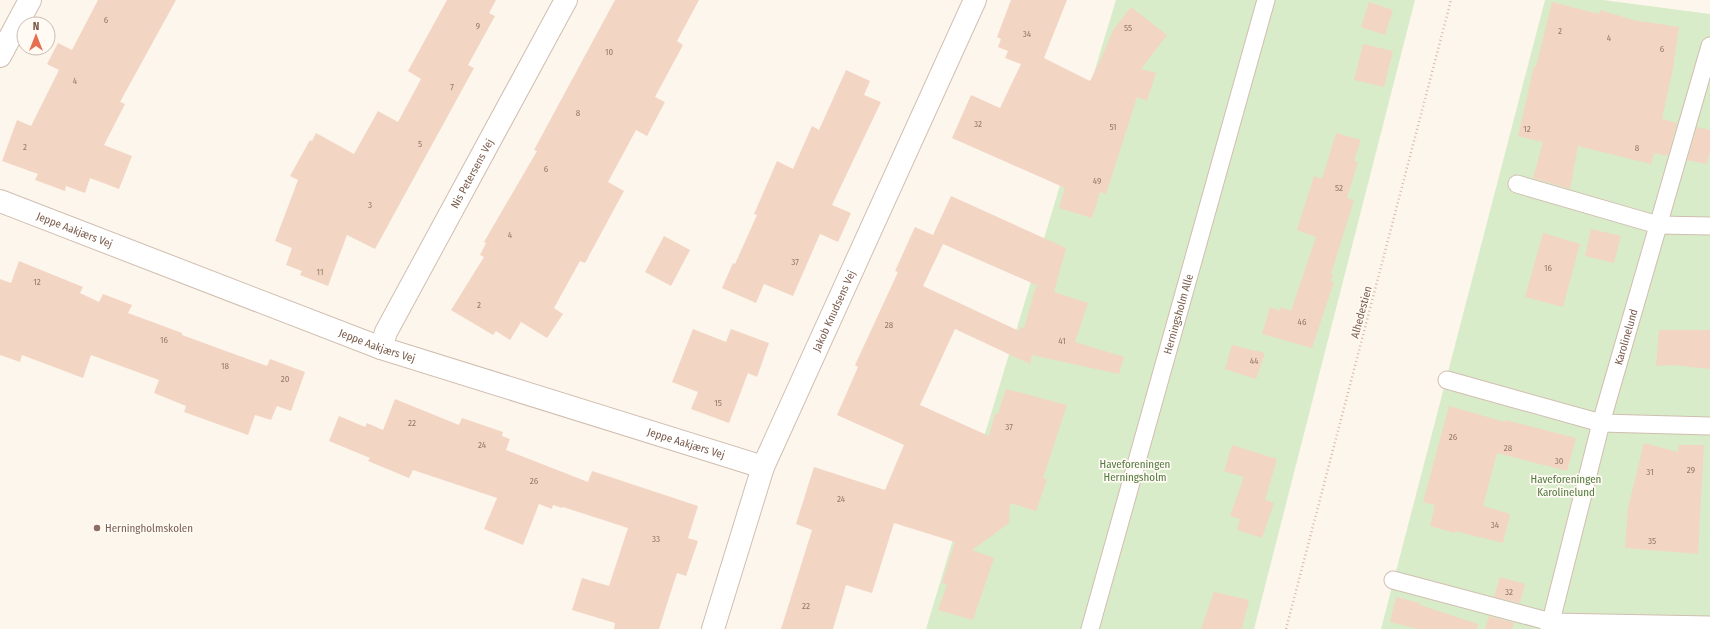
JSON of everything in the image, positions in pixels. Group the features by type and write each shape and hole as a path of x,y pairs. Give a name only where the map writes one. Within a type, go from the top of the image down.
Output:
{"street":[{"path":"0,56 30,0"},
{"name":"Nis Petersens Vej","path":"381,348 386,332 566,0"},
{"name":"Jakob Knudsens Vej","path":"713,629 763,467 975,0"},
{"name":"Jeppe Aakjærs Vej","path":"0,201 381,348 763,467"}],"lane":[{"name":"Herningsholm Alle","path":"1090,629 1266,0"},
{"name":"Karolinelund","path":"1550,626 1601,423 1710,46"},
{"path":"1517,184 1658,225 1710,226"},
{"path":"1447,380 1601,423 1710,426"},
{"path":"1393,580 1550,626 1710,625"}],"path":[{"name":"Alhedestien","path":"1286,629 1451,0"}],"green space":[{"name":"Haveforeningen Herningsholm","path":"1116,0 1415,0 1254,629 926,629"},
{"name":"Haveforeningen Karolinelund","path":"1545,0 1603,0 1710,14 1710,629 1381,629"}],"building":[{"path":"98,0 176,0 120,102 125,104 104,145 132,156 119,189 90,178 85,193 66,186 65,191 35,180 38,174 2,161 17,120 31,126 59,70 47,64 51,56 56,56 56,47 58,43 72,50"},
{"path":"447,0 496,0 489,13 495,16 468,65 474,68 375,249 347,235 328,286 300,275 302,271 286,265 292,248 275,241 298,180 290,176 310,140 312,141 316,133 354,154 378,111 398,122 421,79 408,71"},
{"path":"615,0 699,0 677,41 683,45 655,97 665,102 647,136 636,130 608,182 624,191 585,263 580,261 554,308 563,314 547,338 521,322 510,340 496,331 493,335 451,310 484,257 480,255 486,243 484,242 537,151 534,150"},
{"path":"1011,0 1067,0 1044,58 1090,81 1113,30 1131,7 1167,35 1141,69 1156,73 1147,101 1137,97 1106,194 1100,192 1092,218 1059,208 1065,188 952,138 971,95 1000,108 1021,64 1005,58 1008,51 998,47 1001,39 997,37"},
{"path":"1369,2 1393,10 1385,35 1361,27"},
{"path":"1552,2 1599,14 1600,10 1633,20 1679,27 1673,68 1662,119 1677,123 1668,156 1654,153 1651,164 1578,146 1570,189 1533,178 1543,142 1518,136 1534,66 1536,67"},
{"path":"1363,44 1393,51 1384,87 1354,80"},
{"path":"846,70 870,81 864,95 881,102 832,205 851,213 838,242 820,234 793,296 764,284 756,303 722,288 733,263 735,264 757,215 754,214 777,161 793,169 812,126 819,130"},
{"path":"1697,127 1710,130 1710,151 1707,164 1687,160"},
{"path":"1336,133 1361,140 1354,161 1358,162 1347,198 1354,200 1331,274 1333,275 1331,281 1334,282 1312,348 1262,334 1270,307 1279,311 1280,307 1291,311 1316,237 1297,230 1314,176 1322,179"},
{"path":"951,196 1066,248 1054,292 1088,303 1075,342 1124,357 1119,374 1032,355 1030,364 955,329 920,405 989,436 995,414 998,414 1006,389 1067,405 1043,478 1047,479 1036,511 1010,503 1009,523 972,550 994,558 973,620 938,610 947,585 942,583 955,542 894,523 872,593 846,585 833,629 781,629 812,530 796,524 814,467 885,490 904,445 837,415 858,367 855,365 898,272 895,271 915,227 933,235","holes":["943,244 1043,288 1036,286 1024,328 1020,327 1019,331 923,286"]},
{"path":"1591,229 1621,236 1614,263 1585,256"},
{"path":"1543,233 1580,244 1563,307 1525,297"},
{"path":"664,236 690,250 671,286 645,272"},
{"path":"19,261 83,287 80,293 99,302 103,294 132,305 128,313 182,333 182,335 267,366 270,359 305,372 291,411 277,406 271,420 255,415 248,435 184,412 186,406 154,393 159,380 91,355 83,378 22,355 20,362 0,355 0,279 11,283"},
{"path":"693,329 726,342 731,329 769,343 757,377 748,373 729,423 691,409 698,392 672,382"},
{"path":"1659,330 1710,330 1710,369 1672,365 1656,366"},
{"path":"1232,345 1265,353 1256,379 1225,369"},
{"path":"395,399 459,425 462,418 503,432 502,436 510,439 506,450 588,482 592,471 698,506 688,538 698,541 686,576 677,573 659,629 614,629 615,623 572,610 582,578 609,586 628,528 563,507 553,505 552,509 539,504 523,545 484,529 497,498 413,470 409,478 368,461 370,458 329,441 339,416 365,427 367,423 383,430"},
{"path":"1449,406 1505,422 1505,420 1576,438 1567,471 1497,453 1483,506 1510,514 1503,543 1430,526 1435,505 1423,502"},
{"path":"1644,443 1678,452 1679,445 1704,445 1698,554 1625,548 1628,508"},
{"path":"1232,445 1277,459 1265,500 1274,503 1262,538 1237,530 1240,519 1230,516 1244,477 1224,471"},
{"path":"1500,577 1525,584 1520,603 1494,597"},
{"path":"1214,592 1249,600 1242,629 1201,629"},
{"path":"1396,597 1420,603 1420,605 1478,624 1477,629 1418,629 1390,622"},
{"path":"1489,616 1514,623 1512,629 1485,629"}],"place":[{"name":"Herningholmskolen","path":"97,528"}]}
